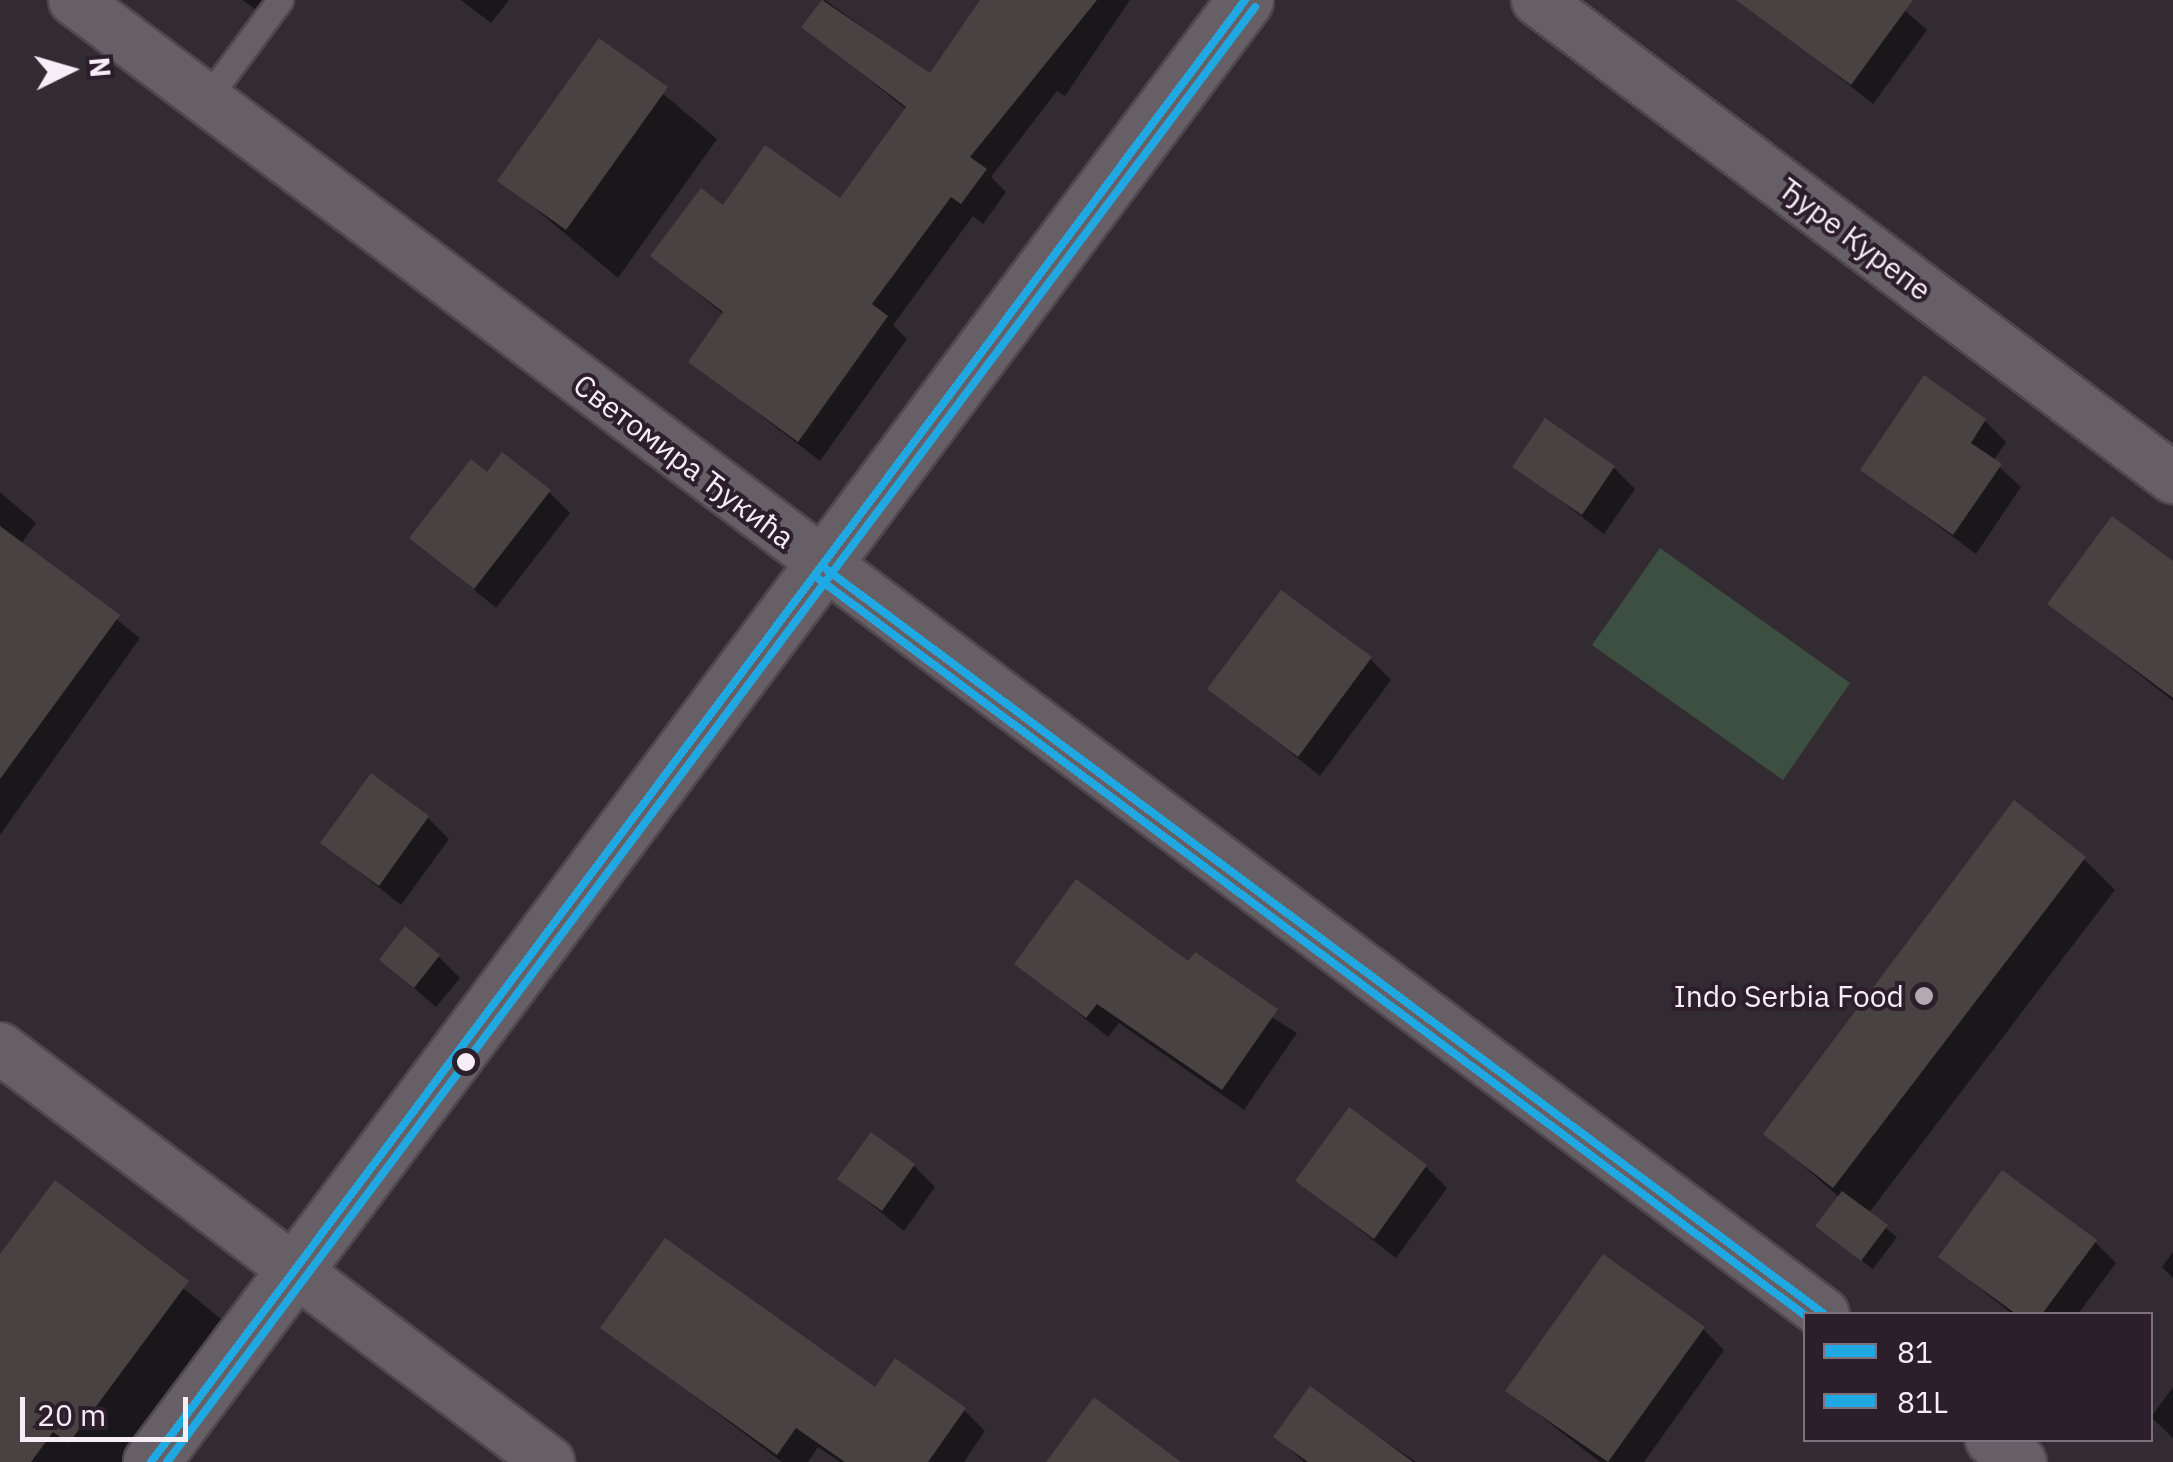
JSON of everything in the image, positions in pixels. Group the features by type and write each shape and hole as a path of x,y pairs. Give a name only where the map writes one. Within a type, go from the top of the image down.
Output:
{"street":[{"name":"Светомира Ђукића","path":"74,0 208,97 826,570 1821,1312"},
{"path":"151,1462 826,570 1246,0"},
{"name":"Ђуре Курепе","path":"1537,0 2173,478"},
{"path":"0,1048 550,1462"},
{"path":"1994,1442 2022,1462"}],"lane":[{"path":"208,97 280,0"}],"green space":[{"path":"1660,548 1850,683 1783,780 1592,645"}],"building":[{"path":"822,0 930,73 980,0 1097,0 970,157 987,169 961,204 951,197 872,304 888,316 798,442 688,362 723,312 650,256 701,188 723,205 765,145 840,198 906,107 801,27"},
{"path":"1736,0 1913,0 1851,85"},
{"path":"599,38 668,87 566,230 497,181"},
{"path":"1924,375 1986,419 1971,443 2002,464 1953,535 1860,470"},
{"path":"1545,418 1615,466 1582,515 1512,467"},
{"path":"502,452 551,490 474,589 409,538 471,459 487,472"},
{"path":"2112,516 2173,561 2173,698 2047,604"},
{"path":"0,526 120,615 0,779"},
{"path":"1281,590 1372,657 1298,757 1207,689"},
{"path":"371,773 429,816 379,886 320,843"},
{"name":"Indo Serbia Food","path":"2014,800 2086,857 1833,1188 1763,1134"},
{"path":"1076,879 1188,961 1195,952 1278,1009 1222,1090 1097,1004 1086,1018 1014,964"},
{"path":"405,926 440,955 414,988 379,960"},
{"path":"1349,1107 1427,1165 1374,1239 1295,1181"},
{"path":"871,1132 915,1164 882,1211 837,1179"},
{"path":"2002,1170 2097,1240 2043,1312 2013,1312 1938,1257"},
{"path":"55,1180 189,1281 69,1443 53,1432 31,1462 0,1462 0,1254"},
{"path":"1842,1191 1888,1225 1861,1261 1815,1226"},
{"path":"665,1238 875,1387 895,1358 966,1408 928,1462 845,1462 796,1428 777,1455 600,1328"},
{"path":"1603,1254 1705,1327 1608,1462 1505,1391"},
{"path":"1310,1386 1413,1462 1308,1462 1273,1437"},
{"path":"1094,1397 1181,1462 1046,1462"}],"transit line":[{"name":"81","path":"151,1462 1245,0"},
{"name":"81L","path":"167,1462 1255,7"},
{"name":"81","path":"826,569 1821,1312"},
{"name":"81L","path":"819,579 1803,1314"}],"place":[{"name":"Indo Serbia Food","path":"1924,996"}]}
